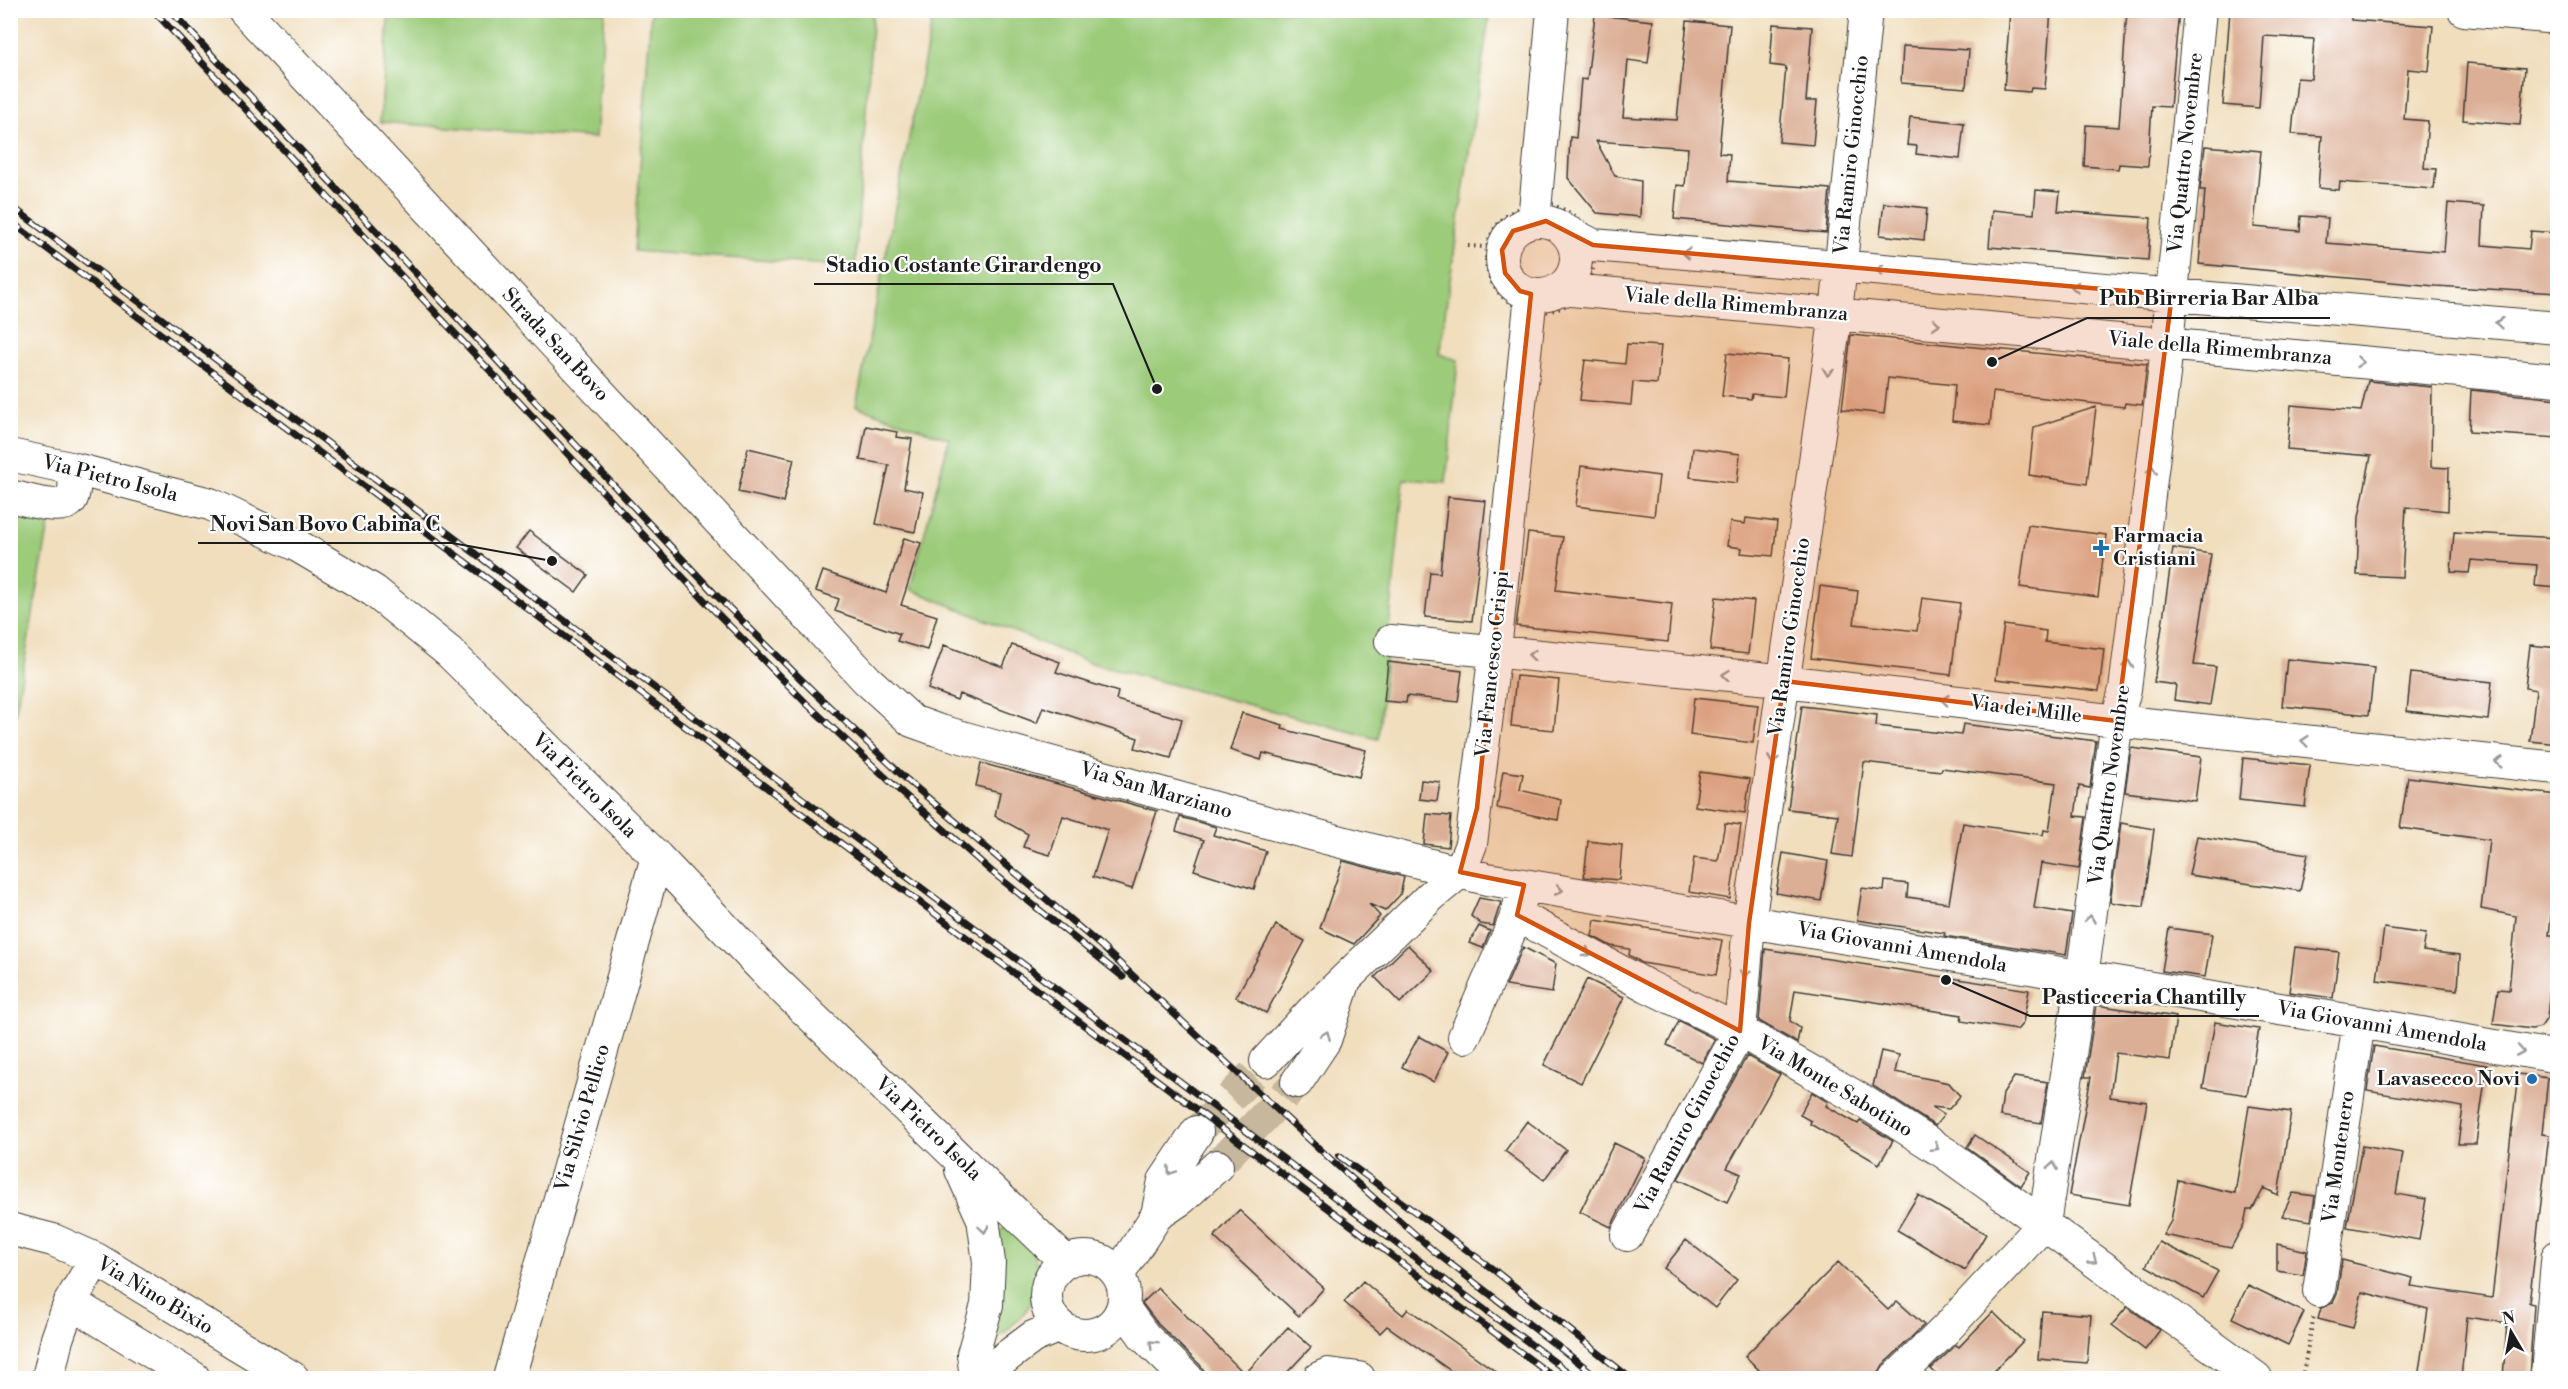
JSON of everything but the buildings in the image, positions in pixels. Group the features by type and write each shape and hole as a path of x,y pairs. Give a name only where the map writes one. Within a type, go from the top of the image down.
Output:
{"main road":[{"path":"2547,1378 2558,1257"}],"street":[{"name":"Strada San Bovo","path":"244,10 867,680"},
{"path":"1553,10 1535,212 1506,240 1502,250 1505,273 1520,291 1551,296 1574,273 1580,238"},
{"name":"Via Ramiro Ginocchio","path":"1628,1235 1740,1031 1749,923 1836,314 1866,10"},
{"name":"Via Quattro Novembre","path":"2044,1224 2082,977 2117,721 2125,689 2167,345 2200,10"},
{"path":"2464,10 2558,18"},
{"path":"1535,212 1580,238 1841,266 2558,328"},
{"name":"Viale della Rimembranza","path":"1551,296 1836,314 2558,380"},
{"name":"Via Francesco Crispi","path":"1266,1060 1315,1008 1431,896 1460,872 1471,844 1495,651 1551,296"},
{"name":"Via Pietro Isola","path":"10,455 75,469 210,504 298,546 374,591 449,652 657,857 772,978 1066,1262"},
{"path":"10,496 60,507 70,501 73,495 75,469"},
{"name":"Via dei Mille","path":"1391,640 1784,681 2117,721 2558,768"},
{"name":"Via San Marziano","path":"867,680 912,721 937,730 1195,802 1460,872"},
{"name":"Via Silvio Pellico","path":"509,1378 657,857"},
{"name":"Via Giovanni Amendola","path":"1460,872 1749,923 2360,1022 2558,1058"},
{"path":"1464,1037 1517,915 1524,885"},
{"name":"Via Monte Sabotino","path":"1517,915 1647,986 1740,1031 1863,1101 1920,1137 2044,1224 2256,1378"},
{"name":"Via Francesco Crispi","path":"1297,1082 1325,1040 1344,982"},
{"name":"Via Montenero","path":"2319,1291 2360,1022"},
{"path":"1118,1275 1157,1215 1164,1181 1197,1132"},
{"path":"955,1155 983,1219 989,1262 987,1305 974,1354 977,1378 1033,1337 1059,1326"},
{"path":"1157,1215 1181,1199 1217,1166"},
{"path":"1896,1378 1945,1330 2044,1224"},
{"name":"Via Nino Bixio","path":"10,1229 52,1240 96,1259 293,1378"},
{"path":"1080,1258 1094,1259 1108,1265 1118,1275 1123,1290 1123,1306 1117,1318 1108,1328 1096,1334 1070,1333 1059,1326 1050,1314 1046,1300 1048,1285 1054,1272 1066,1262 1080,1258"},
{"path":"48,1378 57,1339 70,1302 96,1259"},
{"path":"70,1302 194,1378"},
{"path":"1123,1306 1144,1336 1188,1378"},
{"path":"1319,1378 1328,1374 1359,1378"}],"path":[{"path":"1557,207 1576,218 1587,230 1580,238 1593,270 1551,296 1514,305 1500,294 1491,280 1486,264 1487,247 1493,231 1504,217 1519,208 1535,212 1557,207"},
{"path":"1468,246 1487,247"},
{"path":"1551,296 1565,306 1554,310 1551,296"},
{"path":"2301,1378 2319,1291"}],"highlighted area":[{"path":"1546,221 1593,245 2172,295 2117,721 1784,681 1749,923 1740,1031 1517,915 1524,885 1460,872 1477,808 1531,294 1520,291 1505,273 1502,250 1513,231"}],"green space":[{"path":"389,11 605,11 595,138 380,122"},
{"path":"651,11 873,11 855,267 634,251"},
{"path":"934,11 1490,11 1439,354 1458,360 1446,482 1404,479 1378,739 1088,662 910,589 949,439 856,406"},
{"path":"11,504 51,513 11,737"},
{"path":"1010,1223 1025,1239 1034,1255 1038,1270 1038,1284 1034,1298 1025,1312 996,1339 990,1337 998,1233"}],"tunnel":[{"path":"1197,1132 1266,1061"},
{"path":"1217,1166 1297,1082"}],"railway":[{"path":"153,10 706,602 806,703 898,789 991,871 1123,977"},
{"path":"170,10 715,594 815,693 906,779 1101,946 1339,1167 1435,1252 1599,1378"},
{"path":"10,205 1576,1378"},
{"path":"10,221 1555,1378"},
{"path":"1339,1156 1494,1270 1630,1378"}],"place":[{"name":"Pub Birreria Bar Alba","path":"1992,362"},
{"name":"Stadio Costante Girardengo","path":"1157,389"},
{"name":"Farmacia Cristiani","path":"2101,548"},
{"name":"Novi San Bovo Cabina C","path":"552,561"},
{"name":"Pasticceria Chantilly","path":"1946,980"},
{"name":"Lavasecco Novi","path":"2532,1079"}]}
